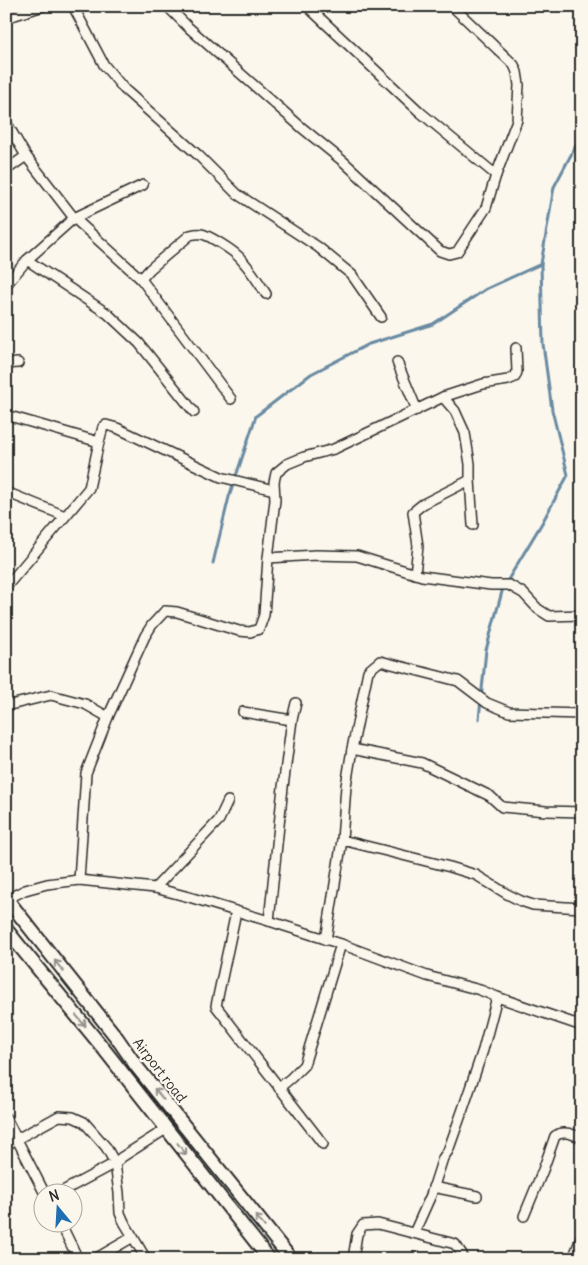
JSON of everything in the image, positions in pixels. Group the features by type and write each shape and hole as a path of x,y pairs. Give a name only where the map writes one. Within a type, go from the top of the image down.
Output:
{"main road":[{"name":"Airport road","path":"6,899 117,1038 137,1067 291,1259"},
{"path":"6,929 103,1048 269,1259"},
{"path":"103,1048 117,1038"}],"street":[{"path":"11,13 43,6"},
{"path":"73,6 104,65 124,89 198,155 237,194 318,246 352,275 381,317"},
{"path":"167,6 294,121 344,162 440,251 449,254 457,252 486,208 496,175 517,120 519,85 514,65 452,6"},
{"path":"307,6 420,112 496,175"},
{"path":"6,122 26,156 74,218 141,279 231,399"},
{"path":"6,170 26,156"},
{"path":"6,285 27,260 74,218 143,185"},
{"path":"141,279 190,235 196,233 214,240 237,255 257,279 266,294"},
{"path":"27,260 108,314 139,343 194,412"},
{"path":"78,880 86,773 108,717 145,636 152,625 165,611 177,612 239,631 250,632 259,629 264,615 276,473 287,464 334,449 444,397 483,384 515,377 517,372 516,348"},
{"path":"396,362 416,410"},
{"path":"6,364 18,363"},
{"path":"444,397 455,411 465,433 470,464 473,525"},
{"path":"13,417 98,442"},
{"path":"6,587 89,488 98,442 103,427 106,425 221,477 274,490"},
{"path":"415,574 418,546 413,512 423,504 470,480"},
{"path":"6,492 65,516"},
{"path":"268,558 316,555 357,556 422,576 492,585 509,585 523,593 538,609 549,616 582,615"},
{"path":"326,940 342,840 346,786 352,749 368,671 375,664 380,661 458,681 487,703 509,712 582,714"},
{"path":"6,706 51,695 85,704 108,717"},
{"path":"269,921 283,787 296,703"},
{"path":"242,712 292,720"},
{"path":"352,749 422,763 490,796 502,807 582,812"},
{"path":"155,888 219,820 228,800"},
{"path":"342,840 476,875 522,901 533,905 582,908"},
{"path":"6,899 24,890 47,884 78,880 155,888 341,944 427,976 480,990 582,1026"},
{"path":"236,912 216,1006 322,1144"},
{"path":"279,1088 304,1065 341,944"},
{"path":"414,1233 431,1195 443,1158 448,1151 463,1109 497,997"},
{"path":"6,1145 58,1116 74,1117 84,1122 106,1147 115,1163 120,1213 146,1259"},
{"path":"6,1118 39,1182"},
{"path":"80,1182 115,1163 166,1129"},
{"path":"524,1216 543,1170 554,1136 567,1132 582,1138"},
{"path":"433,1187 477,1196"},
{"path":"353,1259 357,1234 363,1225 378,1224 455,1244 462,1254 461,1259"},
{"path":"65,1232 78,1259"},
{"path":"573,1259 582,1235"},
{"path":"95,1259 133,1237"}],"waterway":[{"path":"479,719 486,650 503,588 568,475 552,410 543,344 541,264 554,187 582,134"},
{"path":"213,563 229,497 256,416 311,374 369,344 433,324 486,289 541,264"}]}
